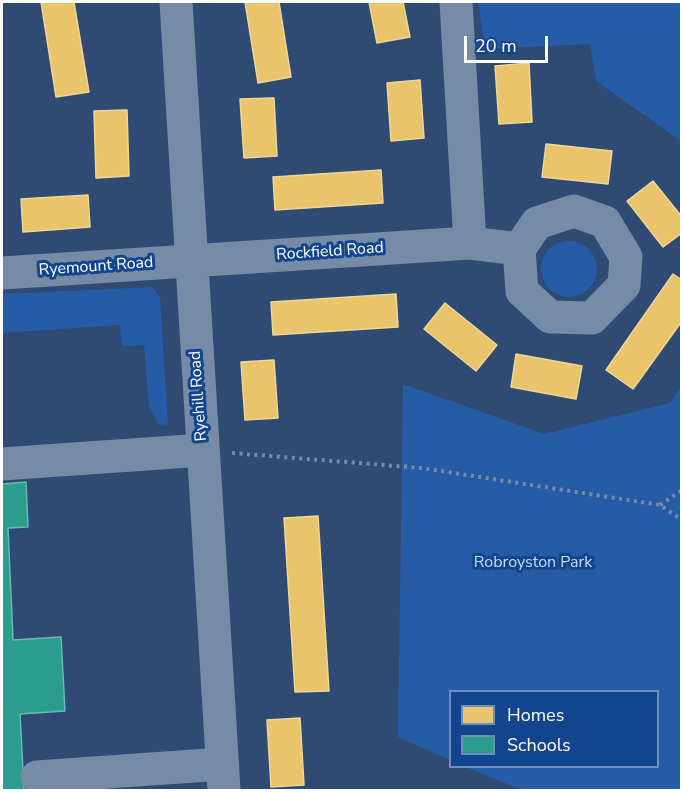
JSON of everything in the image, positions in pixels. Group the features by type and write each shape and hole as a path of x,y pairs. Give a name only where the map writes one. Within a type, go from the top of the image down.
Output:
{"street":[{"name":"Ryehill Road","path":"176,2 223,777"},
{"path":"456,2 470,243"},
{"name":"Rockfield Road","path":"191,261 470,243 519,249"},
{"name":"Ryemount Road","path":"2,273 191,261"},
{"path":"2,464 203,450"},
{"path":"37,777 223,777"}],"path":[{"path":"203,450 422,468 660,505 681,520"},
{"path":"660,505 681,490"}],"green space":[{"path":"478,2 681,2 681,141 596,81 590,44 485,49"},
{"path":"569,241 580,243 589,249 595,258 597,269 595,280 589,289 580,295 569,297 558,295 549,289 543,280 541,269 543,258 549,249 558,243"},
{"path":"152,287 160,297 168,425 158,424 149,407 144,345 122,346 120,325 2,333 2,294"},
{"name":"Robroyston Park","path":"403,384 544,434 670,403 681,387 681,790 522,790 468,768 659,768 659,690 449,690 449,760 398,737"}],"building: Homes":[{"path":"41,2 74,2 89,92 56,97"},
{"path":"245,2 279,2 291,77 258,83"},
{"path":"369,2 403,2 410,37 377,43"},
{"path":"529,63 532,122 499,124 495,66"},
{"path":"420,80 424,138 391,141 387,83"},
{"path":"274,98 277,156 244,158 240,99"},
{"path":"127,110 129,176 96,178 94,111"},
{"path":"546,144 612,151 608,184 542,177"},
{"path":"381,170 383,203 275,210 273,177"},
{"path":"653,181 682,217 682,233 663,247 627,201"},
{"path":"88,195 90,227 23,232 21,199"},
{"path":"673,274 682,280 682,321 633,389 606,370"},
{"path":"396,294 398,327 273,335 271,302"},
{"path":"445,303 497,345 476,371 424,329"},
{"path":"516,354 582,366 576,399 511,387"},
{"path":"274,360 278,418 245,420 241,362"},
{"path":"318,516 329,691 295,692 284,518"},
{"path":"300,718 304,785 271,787 267,720"}],"building: Schools":[{"path":"26,482 28,527 8,528 13,640 61,637 65,711 20,714 24,790 2,790 2,484"}]}
